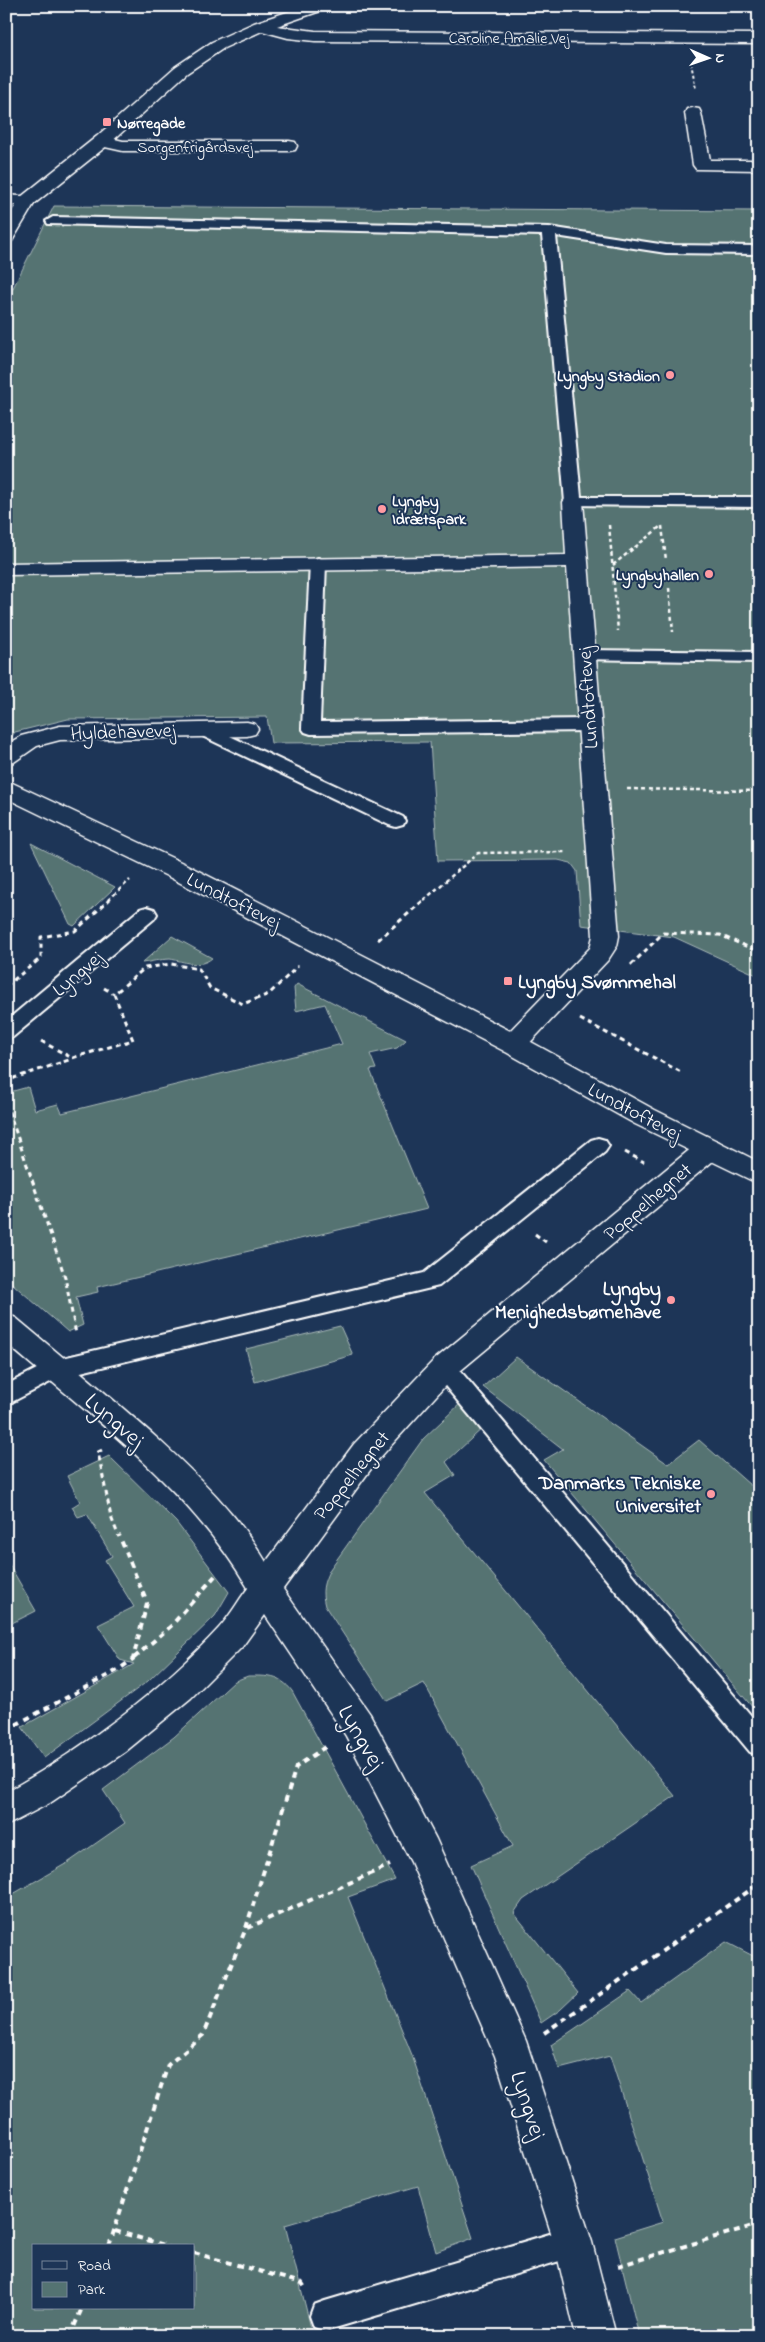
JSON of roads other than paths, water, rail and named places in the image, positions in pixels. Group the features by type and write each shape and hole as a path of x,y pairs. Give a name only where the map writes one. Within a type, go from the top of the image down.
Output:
{"street":[{"name":"Sorgenfrigårdsvej","path":"6,237 27,201 102,141 180,70 218,45 260,26 321,6"},
{"name":"Caroline Amalie Vej","path":"260,26 288,33 314,36 759,38"},
{"path":"693,113 702,165 759,165"},
{"name":"Sorgenfrigårdsvej","path":"102,141 123,146 289,146"},
{"path":"6,200 27,201"},
{"name":"Lundtoftevej","path":"513,1044 592,962 604,946 606,936 573,502"},
{"path":"6,569 318,563 577,561"},
{"name":"Hyldehavevej","path":"6,757 18,746 29,741 60,733 246,729"},
{"name":"Lundtoftevej","path":"6,788 155,860 320,944 513,1044 645,1117 759,1174"},
{"name":"Poppelhegnet","path":"6,1810 38,1792 113,1741 179,1688 231,1636 365,1454 444,1368 709,1149"},
{"name":"Lyngvej","path":"6,1326 68,1365 129,1431 196,1493 240,1546 265,1588 358,1725 424,1851 513,2054 573,2242 596,2336"}],"lane":[{"path":"53,221 548,231 666,249 759,250"},
{"path":"548,231 573,502 759,502"},
{"path":"318,563 311,728 589,726"},
{"path":"584,655 759,657"},
{"path":"204,730 396,821"},
{"name":"Lyngvej","path":"10,1029 147,914"},
{"path":"6,1396 68,1365 431,1280 598,1146"},
{"path":"444,1368 759,1744"},
{"path":"325,2316 573,2242"}],"place":[{"name":"Nørregade","path":"107,122"},
{"name":"Lyngby Stadion","path":"670,375"},
{"name":"Lyngby Idrætspark","path":"382,509"},
{"name":"Lyngbyhallen","path":"709,574"},
{"name":"Lyngby Svømmehal","path":"508,981"},
{"name":"Lyngby Menighedsbørnehave","path":"671,1300"},
{"name":"Danmarks Tekniske Universitet","path":"711,1494"}]}
